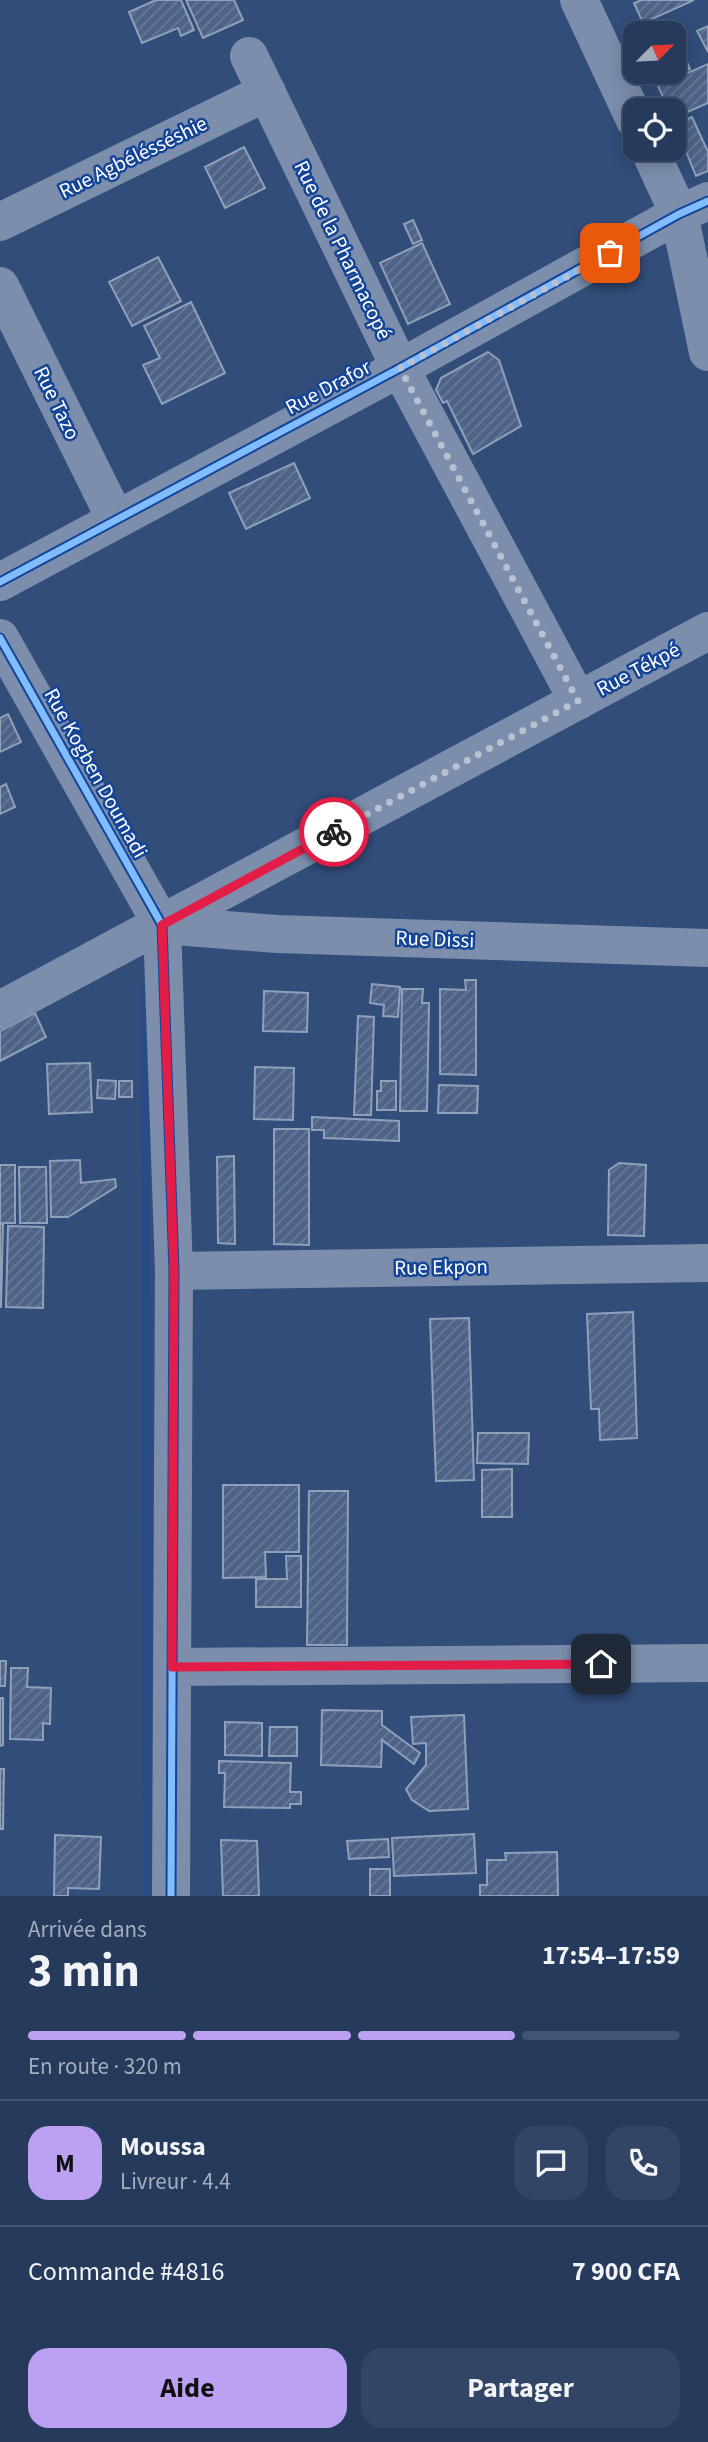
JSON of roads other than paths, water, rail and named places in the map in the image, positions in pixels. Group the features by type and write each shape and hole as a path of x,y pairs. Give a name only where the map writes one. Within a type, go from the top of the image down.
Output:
{"street":[{"path":"579,0 625,98"},
{"name":"Rue de la Pharmacopé","path":"249,56 400,368 578,701"},
{"name":"Rue Agbélésséshie","path":"0,222 267,92"},
{"path":"658,161 694,208 708,352"},
{"name":"Rue Drafor","path":"0,582 694,208"},
{"name":"Rue Tazo","path":"0,286 11,339 116,520"},
{"name":"Rue Tékpé","path":"0,1010 708,631"},
{"name":"Rue Kogben Doumadi","path":"0,638 162,925"},
{"path":"162,925 174,1271 171,1896"},
{"name":"Rue Dissi","path":"162,925 276,934 708,948"},
{"name":"Rue Ekpon","path":"174,1271 708,1263"},
{"path":"172,1667 708,1663"}],"waterway":[{"path":"145,991 148,1896"}]}
